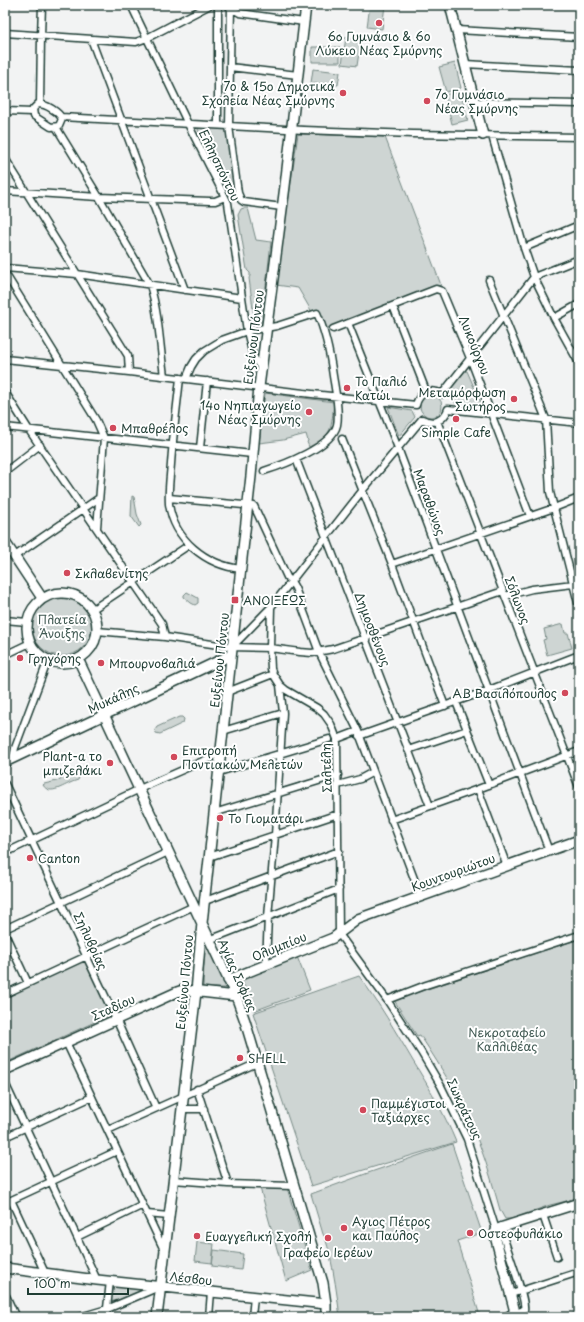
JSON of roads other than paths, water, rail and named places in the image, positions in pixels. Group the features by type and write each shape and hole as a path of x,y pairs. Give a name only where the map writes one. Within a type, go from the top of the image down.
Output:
{"street":[{"path":"37,5 42,13"},
{"path":"40,104 42,5"},
{"name":"Ελλησπόντου","path":"131,5 230,210 247,331 253,356 262,367"},
{"path":"5,33 136,42 147,38 210,5"},
{"path":"218,5 218,125"},
{"name":"Ευξείνου Πόντου","path":"157,1317 182,1109 199,992 202,923 241,570 259,387 306,5"},
{"path":"450,5 475,102 534,277 554,318 578,358"},
{"path":"230,6 240,13 304,22"},
{"path":"230,6 229,126 238,193 241,200 247,203 282,207"},
{"path":"457,30 579,37"},
{"path":"91,39 185,290"},
{"path":"465,64 579,70"},
{"path":"230,67 298,75"},
{"path":"475,102 579,104"},
{"path":"40,104 58,113 62,119 60,124 56,127 51,127 36,118 32,112 35,105 40,104"},
{"path":"5,111 32,112"},
{"path":"61,117 413,134 579,137"},
{"path":"56,127 150,285 153,295 164,376"},
{"path":"5,158 128,356 129,372"},
{"path":"5,191 99,197 210,201 225,197"},
{"path":"524,248 579,225"},
{"path":"5,359 416,405 419,397 426,392 432,390 442,394 534,277 579,260"},
{"path":"5,268 77,274 242,298"},
{"path":"5,273 96,420 104,438 97,528"},
{"path":"489,280 546,419 550,492 573,584 577,592 579,607"},
{"name":"Λυκούργου","path":"333,328 436,289 442,291 470,358 530,516"},
{"path":"554,318 579,304"},
{"path":"393,306 426,392"},
{"path":"241,570 220,565 201,555 189,545 183,537 171,512 169,498 172,446 183,378 193,363 204,351 222,340 247,331 277,326 317,314 328,346 336,397 337,425 318,447 296,459 264,472"},
{"name":"Μαραθώνος","path":"348,323 398,448 456,606 520,773"},
{"path":"200,448 207,381"},
{"path":"5,392 29,430 162,624 165,637"},
{"path":"232,651 271,608 362,491 422,419 432,422 437,421 444,416 448,409 579,422"},
{"name":"Σόλωνος","path":"437,421 579,787"},
{"path":"5,427 252,454"},
{"path":"342,439 392,564 444,706"},
{"path":"5,472 40,445"},
{"name":"Δημοσθένους","path":"296,459 430,806"},
{"path":"15,556 99,498"},
{"path":"169,498 254,506 287,577 291,581 319,652 358,733 421,897"},
{"path":"392,564 481,534 579,498"},
{"path":"5,542 42,598"},
{"path":"93,609 189,545"},
{"path":"98,631 165,637 232,651 270,648 300,652 319,652 333,649 456,606 504,593 573,584"},
{"path":"67,592 81,597 93,609 98,631 95,642 83,656 78,659 63,663 48,660 39,654 30,643 27,622 31,610 42,598 54,593 67,592"},
{"name":"Σαλτέλη","path":"271,608 270,648 271,669 273,674 280,685 296,697 324,714 331,724 337,739 339,934"},
{"path":"5,620 27,622"},
{"path":"5,655 30,643"},
{"name":"Μυκάλης","path":"9,760 104,715 232,651"},
{"path":"337,739 398,722 456,702 579,655"},
{"name":"Αγίας Σοφίας","path":"78,659 236,996 245,1021 323,1283 326,1317"},
{"path":"9,760 15,748 48,660"},
{"path":"227,692 273,674"},
{"path":"266,964 283,713 280,685"},
{"path":"456,702 489,785"},
{"path":"223,731 283,713"},
{"path":"408,750 467,730"},
{"path":"219,772 329,738"},
{"path":"391,820 579,751"},
{"path":"5,853 221,753"},
{"path":"338,785 360,779 373,772"},
{"path":"520,773 549,851"},
{"path":"214,813 338,775"},
{"name":"Σηλυβρίας","path":"5,784 116,1018 156,1108"},
{"path":"478,789 507,866"},
{"path":"209,856 338,814"},
{"name":"Κουντουριώτου","path":"339,934 358,919 579,840"},
{"path":"205,901 339,851"},
{"path":"5,929 168,852"},
{"path":"209,940 339,889"},
{"path":"190,897 198,898 206,891"},
{"path":"5,994 194,906"},
{"path":"5,934 28,983"},
{"name":"Ολυμπίου","path":"228,980 333,938 339,934"},
{"name":"Σωκράτους","path":"339,934 387,1000 421,1052 441,1086 468,1139 496,1230 495,1236 511,1294 513,1316"},
{"path":"387,1000 426,985 579,935"},
{"name":"Σταδίου","path":"5,1070 116,1018 183,990 236,996"},
{"path":"66,1042 165,1251"},
{"path":"108,1130 257,1063"},
{"path":"5,1083 97,1280"},
{"path":"198,1089 228,1184"},
{"path":"5,1137 92,1097"},
{"path":"182,1109 204,1109"},
{"path":"45,1273 8,1201 117,1151"},
{"path":"173,1180 228,1184 294,1186"},
{"path":"513,1316 524,1310 525,1307 503,1236 496,1230 579,1203"},
{"path":"77,1237 143,1205"},
{"path":"147,1214 169,1216"},
{"path":"543,1215 557,1257"},
{"name":"Λέσβου","path":"5,1268 97,1280 326,1304"},
{"path":"511,1294 579,1272"},
{"path":"106,1317 110,1281"},
{"path":"80,1317 107,1309 161,1287"},
{"path":"209,1317 212,1292"},
{"path":"5,1297 14,1317"},
{"path":"252,1317 254,1297"},
{"path":"575,1317 579,1316"}],"tram line":[{"path":"5,1307 10,1317"}],"place":[{"name":"6ο Γυμνάσιο & 6ο Λύκειο Νέας Σμύρνης","path":"379,23"},
{"name":"7ο & 15ο Δημοτικά Σχολεία Νέας Σμύρνης","path":"343,93"},
{"name":"7ο Γυμνάσιο Νέας Σμύρνης","path":"427,101"},
{"name":"Το Παλιό Κατώι","path":"347,388"},
{"name":"Μεταμόρφωση Σωτήρος","path":"514,399"},
{"name":"14ο Νηπιαγωγείο Νέας Σμύρνης","path":"309,412"},
{"name":"Simple Cafe","path":"456,419"},
{"name":"Μπαθρέλος","path":"113,428"},
{"name":"Σκλαβενίτης","path":"67,573"},
{"name":"ΑΝΟΙΞΕΩΣ","path":"235,600"},
{"name":"Γρηγόρης","path":"20,658"},
{"name":"Μπουρνοβαλιά","path":"101,663"},
{"name":"ΑΒ Βασιλόπουλος","path":"565,693"},
{"name":"Επιτροπή Ποντιακών Μελετών","path":"174,757"},
{"name":"Plant-a το μπιζελάκι","path":"110,763"},
{"name":"Το Γιοματάρι","path":"220,818"},
{"name":"Canton","path":"30,858"},
{"name":"SHELL","path":"240,1058"},
{"name":"Παμμέγιστοι Ταξιάρχες","path":"363,1110"},
{"name":"Αγιος Πέτρος και Παύλος","path":"344,1228"},
{"name":"Οστεοφυλάκιο","path":"470,1233"},
{"name":"Ευαγγελική Σχολή","path":"197,1236"},
{"name":"Γραφείο Ιερέων","path":"328,1238"}],"park label":[{"name":"Πλατεία Άνοιξης","path":"62,626"},
{"name":"Νεκροταφείο Καλλιθέας","path":"507,1039"}]}
